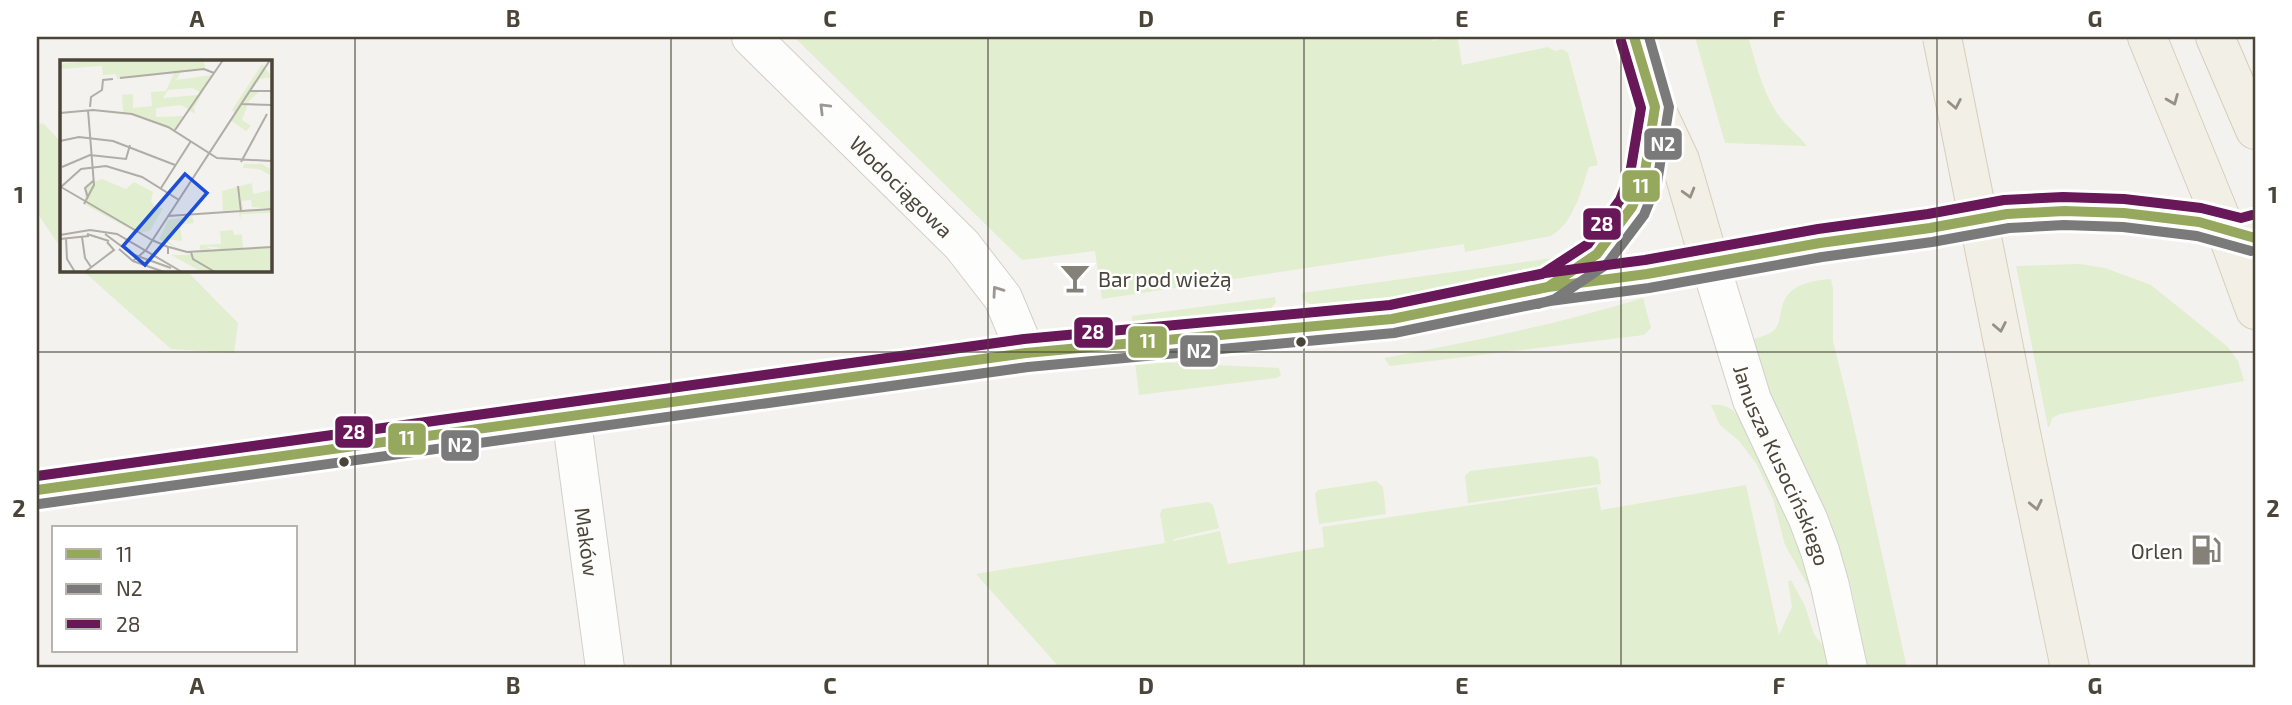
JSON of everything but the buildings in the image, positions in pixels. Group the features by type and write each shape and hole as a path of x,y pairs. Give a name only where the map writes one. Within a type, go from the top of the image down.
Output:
{"main road":[{"path":"1634,37 1655,107 1680,160 1710,263"},
{"path":"1942,37 2070,668"},
{"path":"2147,37 2244,232 2255,310"},
{"path":"2215,37 2255,130"},
{"path":"1548,287 1597,254 1632,207 1644,178 1655,107"},
{"path":"37,490 1026,353 1290,330 1392,318 1548,287 1647,274 1820,243 2007,214 2064,211 2124,213 2172,218 2244,232"}],"street":[{"name":"Wodociągowa","path":"751,37 962,245 1003,298 1026,353"},
{"name":"Janusza Kusocińskiego","path":"1710,263 1752,400 1808,519 1820,551 1848,668"},
{"name":"Maków","path":"571,415 606,668"}],"green space":[{"path":"794,37 1432,37 1433,41 1454,37 1458,40 1462,65 1548,47 1555,51 1562,49 1568,53 1598,165 1589,167 1571,214 1566,223 1551,236 1465,252 1464,244 1102,299 1095,251 1022,260"},
{"path":"1695,37 1748,37 1771,103 1784,122 1807,146 1725,143"},
{"path":"37,123 44,124 60,141 60,247 37,213"},
{"path":"1601,210 1614,214 1605,226 1552,265 1521,275 1395,300 1320,310 1302,299 1302,293 1553,258 1577,242"},
{"path":"2080,264 2105,268 2151,285 2228,347 2238,361 2244,381 2060,414 2052,418 2048,427 2016,266"},
{"path":"83,271 187,271 238,323 234,353 171,349"},
{"path":"1831,279 1833,341 1907,668 1868,668 1851,586 1836,542 1775,411 1752,340 1776,328 1789,293 1801,285"},
{"path":"1275,297 1276,302 1268,313 1132,325 1132,316"},
{"path":"1643,298 1651,328 1644,335 1390,366 1384,358 1514,332"},
{"path":"1135,361 1279,368 1281,375 1277,378 1139,395"},
{"path":"1711,405 1727,407 1739,418 1795,538 1815,598 1785,545 1773,499 1756,463 1739,441 1720,425"},
{"path":"1592,456 1598,460 1601,484 1468,503 1465,476 1470,471"},
{"path":"1376,481 1383,487 1386,514 1319,524 1315,494 1318,490"},
{"path":"1746,485 1779,635 1792,607 1788,582 1791,580 1805,606 1814,634 1827,651 1831,668 1060,668 976,574 1165,543 1160,514 1162,509 1208,502 1213,505 1219,528 1173,541 1220,531 1228,564 1324,547 1322,527 1597,487 1601,510"}],"transit line":[{"name":"11","path":"1535,290 1548,287 1597,254 1632,207 1644,178 1655,107 1634,37"},
{"name":"N2","path":"1538,304 1555,299 1607,264 1644,215 1657,183 1669,107 1649,37"},
{"name":"28","path":"1532,276 1542,274 1588,244 1620,200 1630,174 1641,108 1621,41"},
{"name":"28","path":"37,476 1024,339 1390,305 1545,273 1645,260 2004,200 2063,197 2124,199 2201,208 2241,218 2252,215"},
{"name":"11","path":"37,490 1026,353 1392,319 1548,287 1647,274 1820,243 2007,214 2064,211 2124,213 2199,222 2255,238"},
{"name":"N2","path":"39,504 1028,367 1394,333 1550,301 1649,288 1822,257 2009,228 2064,225 2123,227 2197,236 2251,251"}],"place":[{"name":"Bar pod wieżą","path":"1075,278"},
{"name":"Orlen","path":"2206,550"}]}
